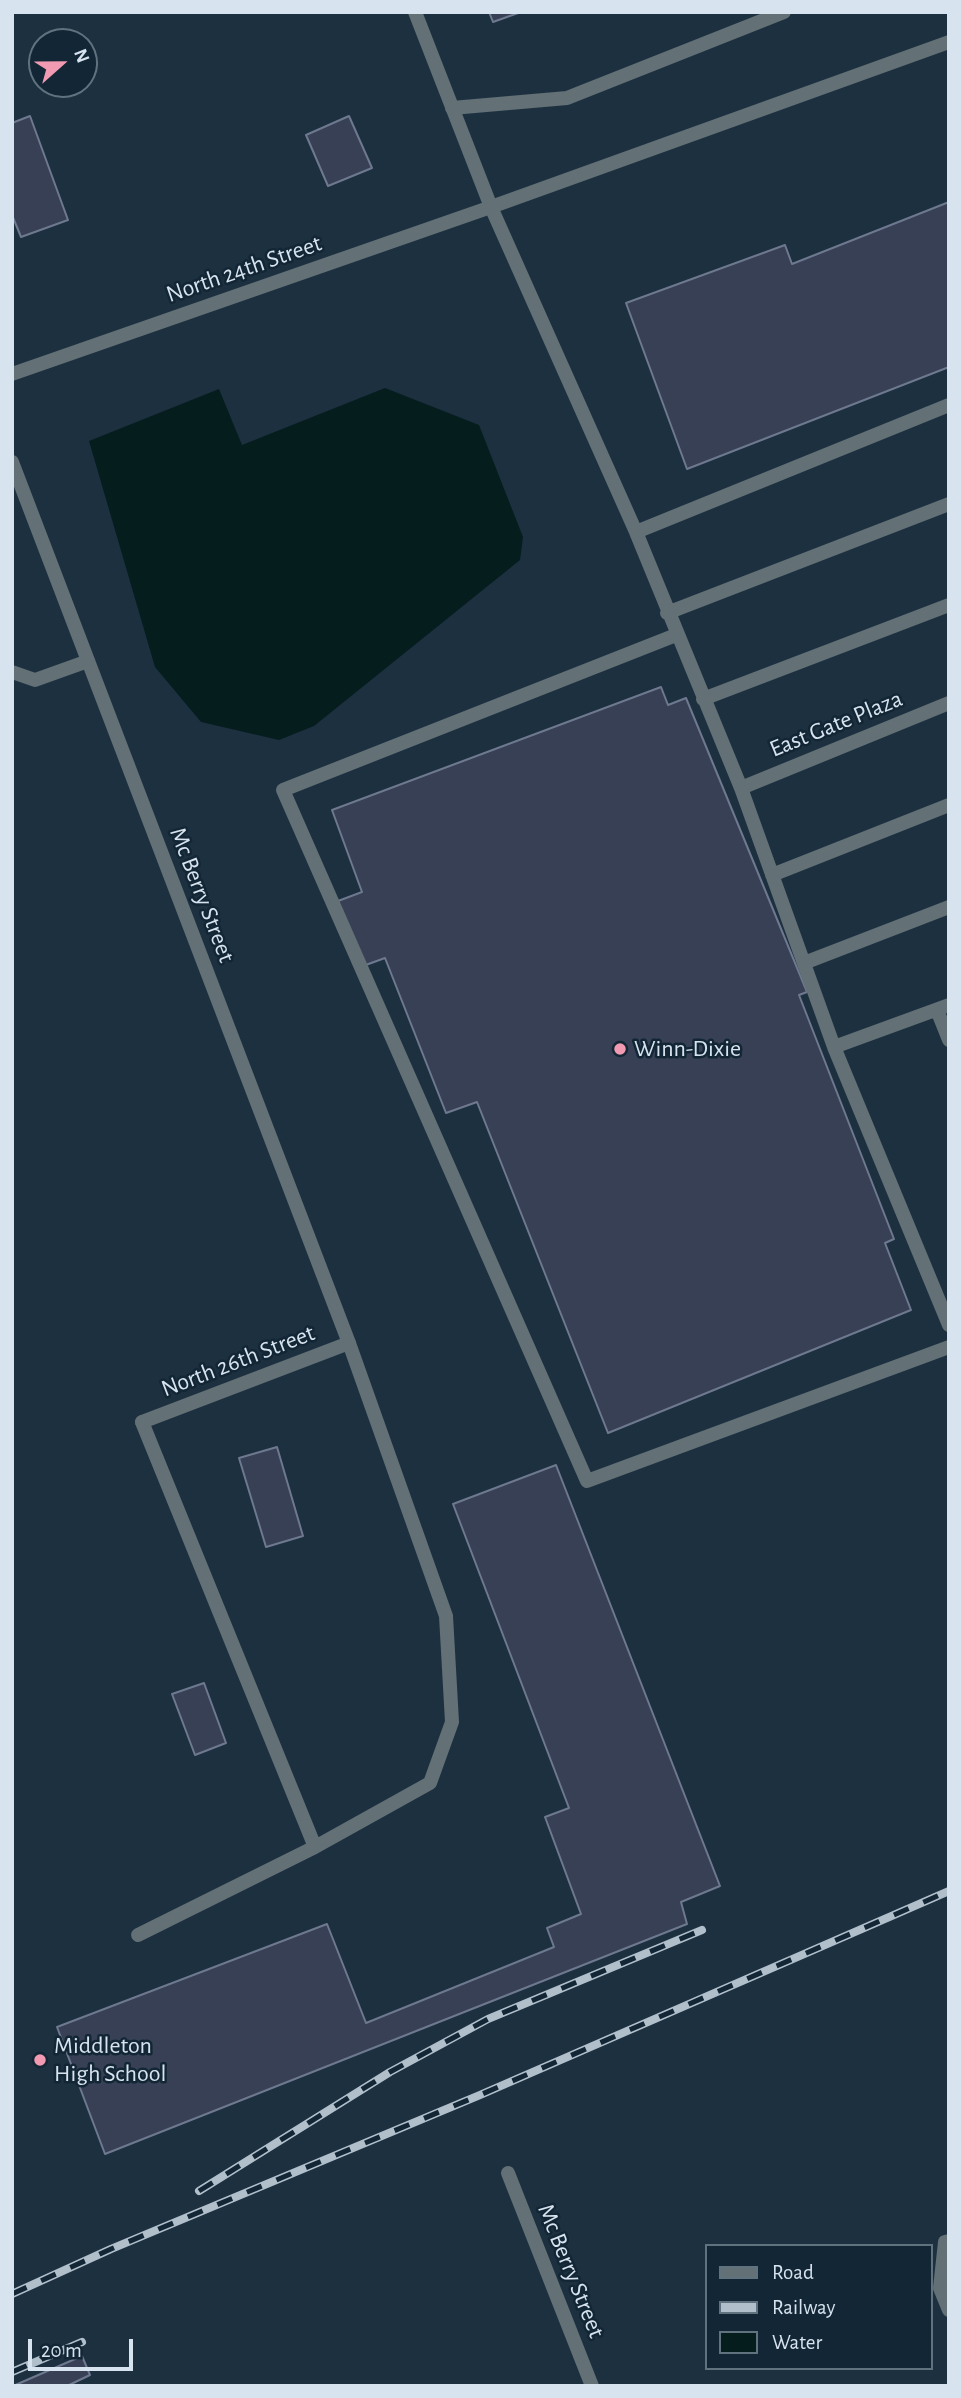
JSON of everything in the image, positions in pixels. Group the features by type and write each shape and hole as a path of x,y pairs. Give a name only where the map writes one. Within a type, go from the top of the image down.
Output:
{"street":[{"path":"415,12 491,207 636,532 741,788 834,1047 949,1325"},
{"path":"452,107 567,98 785,12"},
{"name":"North 24th Street","path":"12,373 491,207 949,42"},
{"path":"636,532 949,405"},
{"name":"Mc Berry Street","path":"12,462 349,1343 446,1616 452,1722 430,1783 315,1847 138,1935"},
{"path":"667,613 949,504"},
{"path":"703,699 949,605"},
{"path":"676,635 283,790 587,1481 949,1347"},
{"path":"12,672 35,680 88,661"},
{"name":"East Gate Plaza","path":"741,788 949,703"},
{"path":"772,875 949,804"},
{"path":"804,963 949,907"},
{"path":"834,1047 943,1007 949,1040"},
{"name":"North 26th Street","path":"315,1847 142,1422 349,1343"},
{"name":"Mc Berry Street","path":"508,2173 592,2386"},
{"path":"949,2241 946,2242 940,2288 949,2310"}],"water":[{"path":"385,388 479,425 523,537 520,560 314,726 279,740 201,722 155,667 89,441 219,389 242,445"}],"building":[{"path":"489,12 521,12 493,22"},
{"path":"30,116 68,220 21,237 12,215 12,123"},
{"path":"349,116 372,168 328,186 306,135"},
{"path":"949,202 949,367 687,469 626,303 785,245 792,264"},
{"name":"Winn-Dixie","path":"661,687 668,705 686,698 807,992 799,995 894,1239 885,1243 911,1310 608,1433 477,1102 446,1113 385,958 363,966 338,901 362,892 332,810"},
{"path":"277,1447 303,1536 266,1547 239,1458"},
{"path":"556,1465 720,1886 681,1902 687,1924 105,2154 57,2027 327,1924 366,2023 554,1947 547,1928 581,1914 545,1817 569,1808 453,1504"},
{"path":"204,1683 226,1743 195,1755 172,1694"},
{"path":"82,2356 90,2375 67,2386 13,2386"}],"railway":[{"path":"12,2294 111,2249 480,2095 949,1891"},
{"path":"199,2191 390,2072 488,2019 702,1930"},
{"path":"12,2372 82,2342"}],"place":[{"name":"Winn-Dixie","path":"620,1049"},
{"name":"Middleton High School","path":"40,2060"}]}
